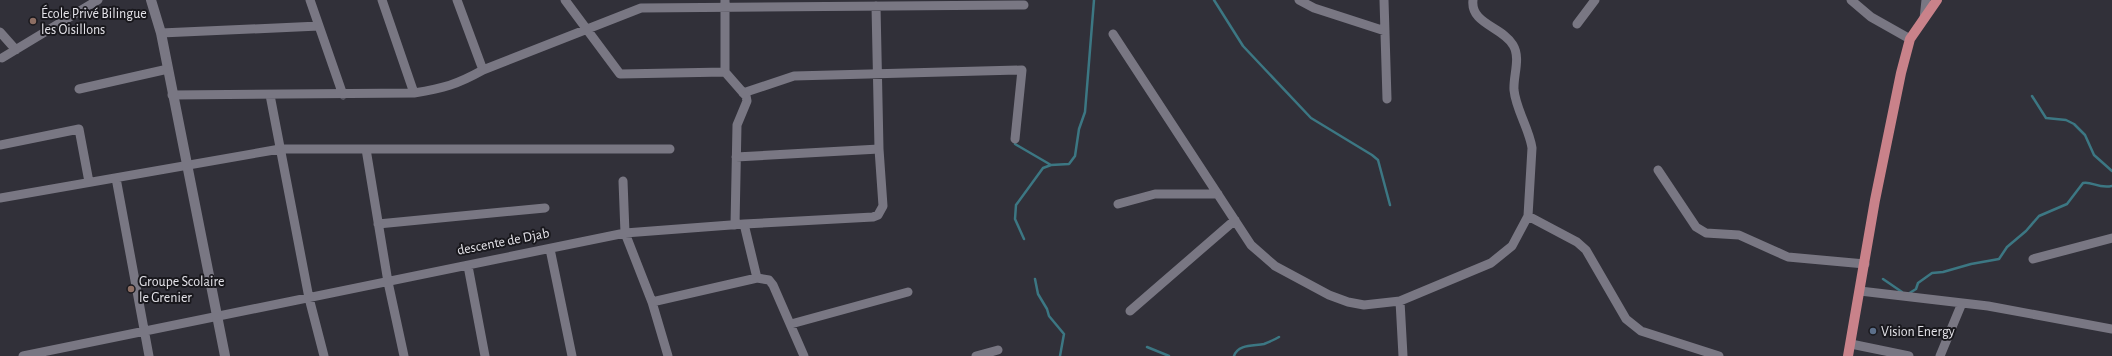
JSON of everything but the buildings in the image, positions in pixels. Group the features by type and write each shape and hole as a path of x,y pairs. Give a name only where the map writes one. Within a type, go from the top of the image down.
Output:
{"main road":[{"path":"151,0 161,33 172,95 225,356"},
{"path":"1848,356 1875,200 1910,39 1937,0"}],"street":[{"path":"2,58 98,0"},
{"path":"310,0 343,94"},
{"path":"382,0 414,93"},
{"path":"457,0 482,70"},
{"path":"565,0 620,74 725,72"},
{"path":"1299,0 1314,8 1385,31"},
{"path":"1384,0 1387,99"},
{"path":"1113,34 1251,245 1275,266 1329,295 1348,302 1364,305 1400,301 1491,263 1503,255 1512,246 1528,216 1532,148 1531,137 1516,99 1514,88 1517,55 1514,46 1508,38 1477,16 1472,9 1473,0"},
{"path":"1577,24 1595,0"},
{"path":"1851,0 1871,17 1910,39"},
{"path":"1924,19 1926,0"},
{"path":"725,3 725,72 743,93 747,102 738,119 736,157 739,225 757,278"},
{"path":"172,95 414,93 459,84 482,70 641,8 725,3 876,6 1024,5"},
{"path":"23,356 309,298 387,280 468,266 625,233 873,217 878,215 883,206 879,149 876,6"},
{"path":"161,33 319,26"},
{"path":"0,32 16,50"},
{"path":"79,89 168,69"},
{"path":"743,93 794,76 1022,70 1015,139"},
{"path":"270,95 309,298 324,356"},
{"path":"0,146 79,129 89,182"},
{"path":"0,198 280,149 670,149"},
{"path":"366,149 387,280 404,356"},
{"path":"736,157 879,149"},
{"path":"1658,170 1696,227 1701,231 1739,235 1788,257 1865,264"},
{"path":"116,178 149,356"},
{"path":"623,181 625,233 652,302 668,356"},
{"path":"1118,204 1155,194 1218,194"},
{"path":"378,224 546,208"},
{"path":"1528,216 1577,242 1586,250 1626,319 1632,326 1641,331 1719,356"},
{"path":"1130,311 1235,220"},
{"name":"descente de Djab","path":"387,280 515,252 625,233"},
{"path":"2033,259 2112,238"},
{"path":"550,249 572,356"},
{"path":"468,266 486,356"},
{"path":"652,302 757,278 769,280 773,285 791,324 804,356"},
{"path":"1860,291 1962,303 2112,329"},
{"path":"791,324 908,292"},
{"path":"1400,301 1403,356"},
{"path":"1940,356 1962,303"},
{"path":"1851,344 1909,356"},
{"path":"976,356 998,350"}],"waterway":[{"path":"1024,239 1015,219 1016,205 1043,168 1051,165 1069,164 1075,156 1079,129 1085,112 1094,0"},
{"path":"1214,0 1243,46 1311,118 1378,160 1390,205"},
{"path":"2032,96 2046,118 2066,120 2074,124 2085,135 2094,155 2112,171"},
{"path":"1015,144 1051,165"},
{"path":"1908,294 1916,289 1918,283 1932,273 1943,272 1971,264 1999,259 2007,247 2026,231 2039,216 2067,204 2083,183 2103,187 2112,186"},
{"path":"1035,279 1038,294 1047,309 1049,316 1064,334 1060,356"},
{"path":"1883,279 1902,292"},
{"path":"1234,356 1242,347 1264,344 1279,337"},
{"path":"1147,347 1169,356"}],"place":[{"name":"École Privé Bilingue les Oisillons","path":"33,21"},
{"name":"Groupe Scolaire le Grenier","path":"131,289"},
{"name":"Vision Energy","path":"1873,331"}]}
